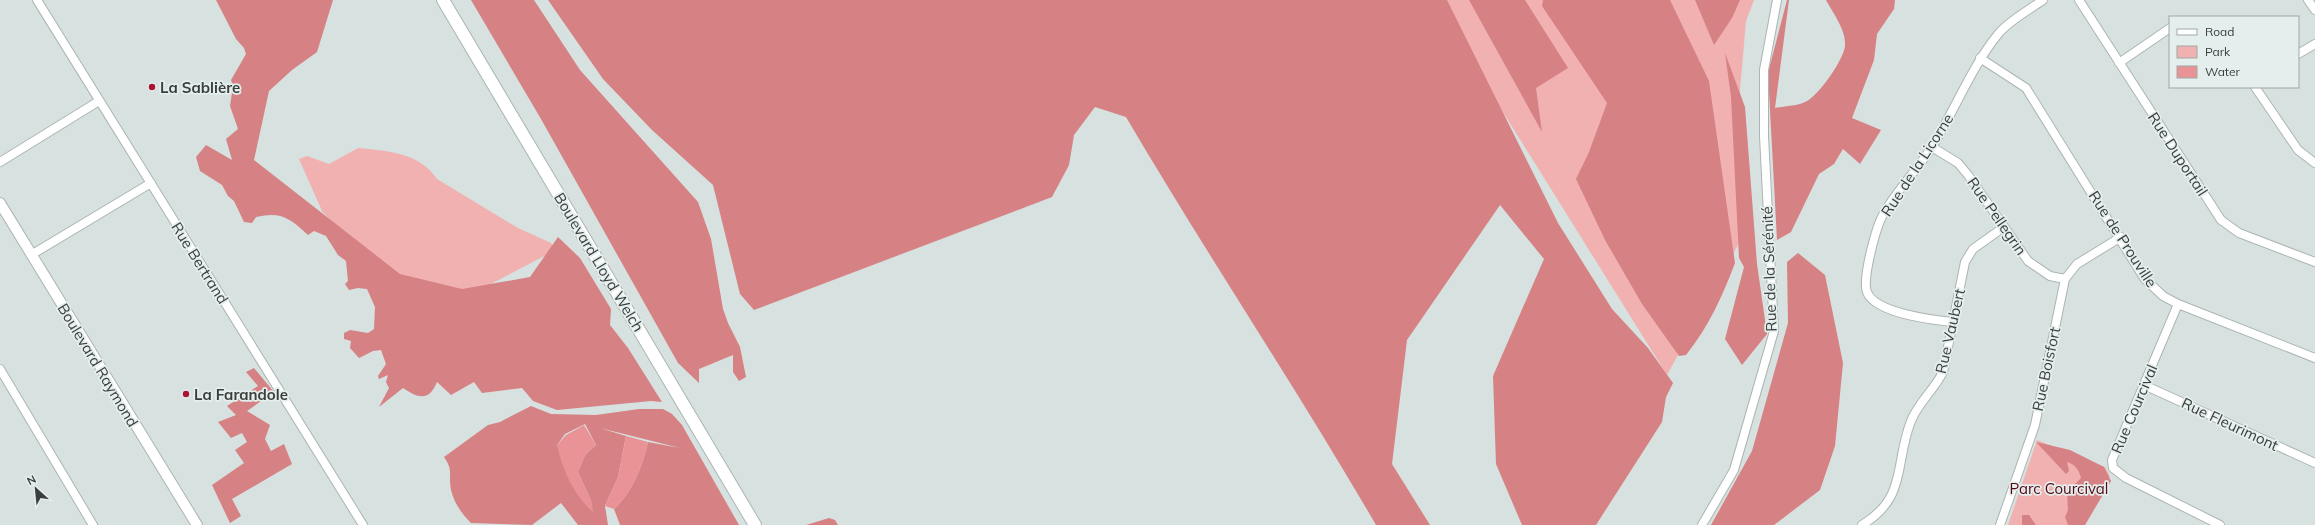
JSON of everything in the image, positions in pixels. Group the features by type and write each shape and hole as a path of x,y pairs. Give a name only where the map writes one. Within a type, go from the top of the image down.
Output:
{"main road":[{"name":"Boulevard Lloyd Welch","path":"442,0 755,525"}],"street":[{"name":"Rue Bertrand","path":"37,0 363,525"},
{"name":"Rue de la Sérénité","path":"1702,525 1734,470 1774,331 1764,136 1764,70 1777,0"},
{"name":"Rue de la Licorne","path":"1953,322 1930,320 1881,307 1871,299 1866,284 1875,240 1883,214 1932,147 1980,58 2000,31 2043,0"},
{"name":"Rue Duportail","path":"2079,0 2221,220 2239,233 2315,262"},
{"path":"2308,0 2315,10"},
{"path":"2119,63 2169,29"},
{"path":"2299,53 2315,44"},
{"name":"Rue de Prouville","path":"1980,58 2026,88 2121,237 2144,278 2154,289 2178,304 2315,358"},
{"path":"2257,88 2298,150 2315,163"},
{"path":"0,162 99,101"},
{"name":"Rue Pellegrin","path":"1932,147 1958,163 2028,261 2050,276 2065,279"},
{"path":"31,255 151,183"},
{"name":"Boulevard Raymond","path":"0,204 197,525"},
{"name":"Rue Vaubert","path":"1862,525 1884,508 1895,492 1910,422 1917,409 1936,386 1943,372 1965,262 1973,249 2004,227"},
{"name":"Rue Boisfort","path":"2000,525 2035,425 2065,279 2077,264 2121,237"},
{"name":"Rue Courcival","path":"2178,304 2112,460 2113,468 2126,478 2220,525"},
{"path":"0,369 93,525"},
{"name":"Rue Fleurimont","path":"2144,384 2315,463"}],"green space":[{"path":"1433,0 1754,0 1746,21 1740,90 1741,144 1750,223 1667,375"},
{"path":"358,148 402,154 412,158 430,170 437,179 518,228 551,243 556,250 425,318 345,238 322,211 299,159 307,156 329,164"},
{"name":"Parc Courcival","path":"2037,440 2105,467 2110,476 2085,525 2008,525"}],"shaded area":[{"path":"216,0 333,0 317,52 292,70 269,91 254,160 400,274 462,289 530,277 558,237 580,258 611,309 610,325 628,348 662,402 651,401 557,410 533,401 522,388 482,393 474,382 451,395 437,382 434,388 427,395 418,396 403,388 379,407 389,388 386,382 388,375 379,379 378,376 386,364 381,350 373,351 359,358 350,348 351,341 344,339 344,333 350,330 368,333 374,329 375,307 367,289 358,288 349,290 345,284 348,281 346,261 338,255 326,236 314,231 308,235 296,224 285,217 265,215 256,217 252,223 244,222 234,201 228,196 222,185 200,171 196,157 206,145 232,160 226,139 238,129 230,106 233,86 231,80 246,54 244,48 236,39"},
{"path":"471,0 534,0 580,70 698,202 711,239 723,309 740,347 746,377 739,381 733,372 733,355 699,369 699,383 678,363 541,119"},
{"path":"548,0 1447,0 1558,223 1612,309 1648,348 1673,383 1666,397 1662,422 1596,525 1522,525 1496,464 1493,376 1544,259 1500,205 1407,340 1392,464 1430,525 1376,525 1315,422 1188,220 1126,117 1095,107 1074,135 1069,165 1052,197 754,310 740,294 713,185 652,130 603,79"},
{"path":"1469,0 1525,0 1568,68 1536,88 1542,132"},
{"path":"1543,0 1670,0 1709,81 1735,263 1714,311 1694,345 1686,355 1679,356 1642,304 1605,240 1576,179 1589,152 1607,103 1542,6"},
{"path":"1695,0 1740,0 1732,18 1714,45"},
{"path":"1787,0 1789,0 1775,108 1798,104 1810,99 1817,93 1841,59 1844,51 1845,39 1826,0 1895,0 1894,9 1877,34 1874,60 1852,118 1881,130 1860,164 1843,149 1834,164 1819,174 1791,232 1777,240 1768,73"},
{"path":"1725,53 1745,107 1757,264 1767,334 1742,365 1725,339 1744,267 1739,258 1731,97"},
{"path":"1798,253 1825,275 1843,363 1835,446 1820,490 1774,525 1711,525 1752,451 1788,323 1787,262"},
{"path":"254,368 274,392 247,411 270,425 265,439 271,451 284,444 292,464 232,499 241,516 230,523 212,485 244,463 235,450 247,442 242,433 231,438 218,422 236,415 227,406 258,386 246,372"},
{"path":"531,406 551,414 596,415 639,409 663,409 672,414 682,425 739,525 620,525 614,509 626,495 636,478 648,442 680,448 600,428 626,436 618,477 605,506 608,525 578,525 561,503 532,525 471,523 456,504 450,485 449,466 444,457 488,425 500,422","holes":["585,424 596,445 585,455 578,472 592,503 557,445 565,434"]},
{"path":"2036,442 2070,450 2104,467 2111,481 2085,525 2068,525 2065,517 2068,510 2067,492 2081,478 2078,470 2072,464 2067,462 2069,471 2066,474"},
{"path":"2022,515 2029,515 2036,525 2022,525"},
{"path":"829,518 835,520 838,525 806,525"}],"water":[{"path":"584,425 596,445 585,455 578,472 592,503 593,512 574,490 562,464 557,445 566,435"},
{"path":"626,436 648,442 636,478 626,495 614,509 605,506 618,477"}],"place":[{"name":"La Sablière","path":"152,87"},
{"name":"La Farandole","path":"186,394"}]}
